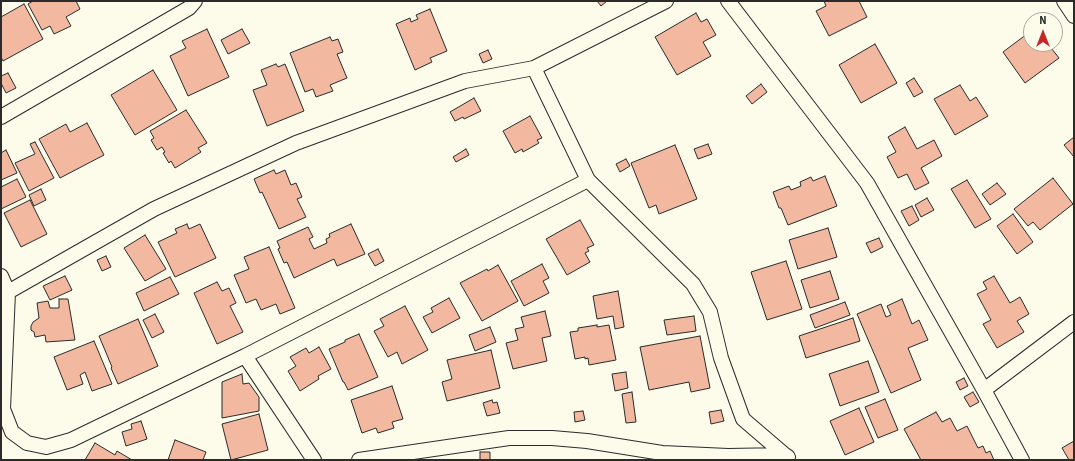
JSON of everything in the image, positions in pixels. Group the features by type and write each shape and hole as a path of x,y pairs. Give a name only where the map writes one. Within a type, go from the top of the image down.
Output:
{"street":[{"path":"1,117 189,8 195,1"},
{"path":"8,292 154,209 296,143 465,81 534,68 666,1"},
{"path":"728,1 867,183 1022,460"},
{"path":"1064,1 1074,16"},
{"path":"534,68 588,180 693,284 710,312 721,358 743,419 788,457"},
{"path":"1,276 8,292 4,409 12,432 27,443 46,447 71,440 245,356 588,180"},
{"path":"984,390 1074,322"},
{"path":"245,356 314,460"},
{"path":"359,460 509,438 552,438 587,441 662,453 788,457"}],"building":[{"path":"33,1 76,1 80,9 66,17 71,26 54,34 50,26 42,30 28,4"},
{"path":"597,1 607,1 601,6"},
{"path":"824,1 859,1 867,17 829,36 816,11 826,6"},
{"path":"24,4 43,39 3,61 1,57 1,17"},
{"path":"430,9 447,51 430,58 432,62 415,70 396,24 410,18 411,22 418,19 416,15"},
{"path":"696,13 701,22 707,19 716,35 703,42 711,56 677,75 655,37"},
{"path":"207,29 229,77 188,96 170,56 186,48 182,41"},
{"path":"242,29 250,43 228,54 221,40"},
{"path":"330,37 332,41 338,39 343,52 337,54 347,78 330,85 333,91 316,97 313,89 305,92 290,53"},
{"path":"1023,37 1023,52 1054,52 1059,58 1025,83 1003,52"},
{"path":"875,44 897,83 861,103 839,65"},
{"path":"488,50 492,59 483,63 479,54"},
{"path":"276,64 278,67 285,64 304,111 267,126 253,90 267,85 261,70"},
{"path":"153,70 177,110 135,135 111,95"},
{"path":"8,73 16,88 6,93 1,83 1,76"},
{"path":"914,78 923,92 914,97 906,83"},
{"path":"761,84 767,92 752,104 746,96"},
{"path":"960,85 970,101 976,97 988,116 955,135 934,99"},
{"path":"474,98 481,111 464,119 463,117 455,121 450,112"},
{"path":"186,110 207,143 198,148 201,152 175,168 171,161 169,163 163,153 165,152 162,147 157,150 151,140 154,138 150,131"},
{"path":"530,116 542,138 537,140 539,143 523,152 522,149 515,153 503,131"},
{"path":"87,123 104,155 60,178 39,139 66,124 70,132"},
{"path":"905,127 917,149 934,140 942,156 921,168 929,183 915,190 907,174 898,178 887,157 896,152 888,137"},
{"path":"1074,137 1074,157 1064,145"},
{"path":"35,142 54,178 29,191 15,163 35,154 30,144"},
{"path":"708,144 712,154 698,159 694,149"},
{"path":"675,145 697,199 659,214 656,205 649,208 631,163"},
{"path":"466,149 469,155 456,162 453,157"},
{"path":"6,150 17,173 1,180 1,153"},
{"path":"626,159 630,166 620,172 616,164"},
{"path":"274,170 276,174 285,170 291,185 296,183 302,197 297,199 306,217 279,229 262,192 260,193 254,179"},
{"path":"825,176 837,206 788,225 773,192 789,186 791,190 801,186 800,182 811,177 813,181"},
{"path":"1053,178 1073,204 1040,230 1033,222 1028,226 1014,209"},
{"path":"17,179 26,197 1,209 1,187"},
{"path":"967,180 991,219 975,228 951,189"},
{"path":"997,183 1006,194 990,205 982,194"},
{"path":"41,189 46,200 34,206 29,195"},
{"path":"927,198 934,210 921,217 915,205"},
{"path":"30,200 47,234 21,247 4,213"},
{"path":"912,206 919,220 909,226 901,211"},
{"path":"1013,214 1033,242 1017,254 997,226"},
{"path":"580,220 594,245 587,248 589,251 585,253 590,262 567,275 546,239"},
{"path":"187,224 189,229 200,224 216,258 175,277 158,242 177,233 175,229"},
{"path":"351,224 365,254 337,266 334,259 294,278 287,262 284,263 278,249 280,248 277,241 308,227 313,237 309,239 314,249 327,243 326,239 330,237 329,234"},
{"path":"828,228 837,257 798,269 789,240"},
{"path":"145,235 166,269 145,281 124,248"},
{"path":"879,238 883,247 871,253 866,243"},
{"path":"269,247 295,308 280,314 276,304 261,310 256,299 246,303 234,275 249,269 244,257"},
{"path":"378,249 384,261 375,266 368,254"},
{"path":"106,256 111,267 102,271 97,260"},
{"path":"786,261 802,309 767,320 751,272"},
{"path":"542,264 549,278 543,281 549,293 524,306 511,281"},
{"path":"498,265 518,301 482,321 460,283"},
{"path":"830,271 839,299 810,308 801,280"},
{"path":"65,276 72,290 50,300 43,286"},
{"path":"994,276 1010,303 1020,297 1029,314 1017,321 1024,332 997,348 983,324 991,320 977,294 987,289 983,282"},
{"path":"170,277 179,294 144,311 136,293"},
{"path":"217,282 222,291 229,288 236,303 230,306 243,332 217,344 194,293"},
{"path":"618,291 624,327 615,329 613,316 597,319 593,296"},
{"path":"449,298 460,318 432,333 423,317 433,312 431,308"},
{"path":"59,299 68,299 75,340 46,342 45,335 35,337 34,332 31,330 31,326 33,322 39,318 37,303 48,301 50,308 59,308"},
{"path":"902,299 912,324 919,320 928,340 908,348 921,380 891,393 857,314 881,304 886,317 891,315 887,306"},
{"path":"845,302 850,315 815,328 810,315"},
{"path":"405,306 428,350 402,364 397,352 388,357 374,331 384,326 380,319"},
{"path":"545,311 551,336 542,338 547,361 513,369 506,343 518,340 515,329 524,327 521,317"},
{"path":"155,314 164,332 152,338 143,320"},
{"path":"694,316 696,331 667,335 664,320"},
{"path":"853,318 860,341 806,358 799,336"},
{"path":"138,319 158,366 118,384 99,336"},
{"path":"597,325 597,327 609,325 616,360 589,365 588,358 585,359 585,357 575,359 570,332 578,331 578,328"},
{"path":"490,327 496,342 475,351 469,335"},
{"path":"359,334 378,377 348,390 329,349"},
{"path":"700,336 710,388 691,392 689,382 649,390 640,347"},
{"path":"94,341 112,384 92,391 85,372 80,375 83,384 67,390 54,357"},
{"path":"319,347 331,369 318,376 319,379 300,391 288,371 296,366 290,357 306,348 309,353"},
{"path":"491,350 500,388 447,401 442,382 452,379 447,360"},
{"path":"868,361 879,392 840,406 829,374"},
{"path":"626,372 628,388 615,391 612,374"},
{"path":"242,374 243,384 249,383 259,397 259,411 222,418 222,382"},
{"path":"964,378 968,386 960,390 956,382"},
{"path":"392,386 403,419 392,422 394,428 378,433 376,428 362,433 351,400"},
{"path":"632,392 636,422 626,423 622,394"},
{"path":"973,392 979,402 970,407 964,397"},
{"path":"885,399 898,430 878,438 865,407"},
{"path":"492,400 493,403 497,402 500,413 487,416 483,403"},
{"path":"859,408 874,442 845,455 830,421"},
{"path":"721,410 724,421 711,424 709,412"},
{"path":"583,411 585,420 575,422 574,412"},
{"path":"936,412 942,422 950,418 957,431 967,426 978,448 983,446 986,453 990,451 994,460 921,460 904,429"},
{"path":"259,414 268,450 231,460 222,424"},
{"path":"141,421 147,439 126,446 122,432 132,429 131,424"},
{"path":"175,440 206,452 203,460 168,460"},
{"path":"1074,441 1074,460 1069,460 1062,448"},
{"path":"95,443 115,455 117,451 132,460 85,460"},
{"path":"480,452 490,452 490,460 480,460"}]}
